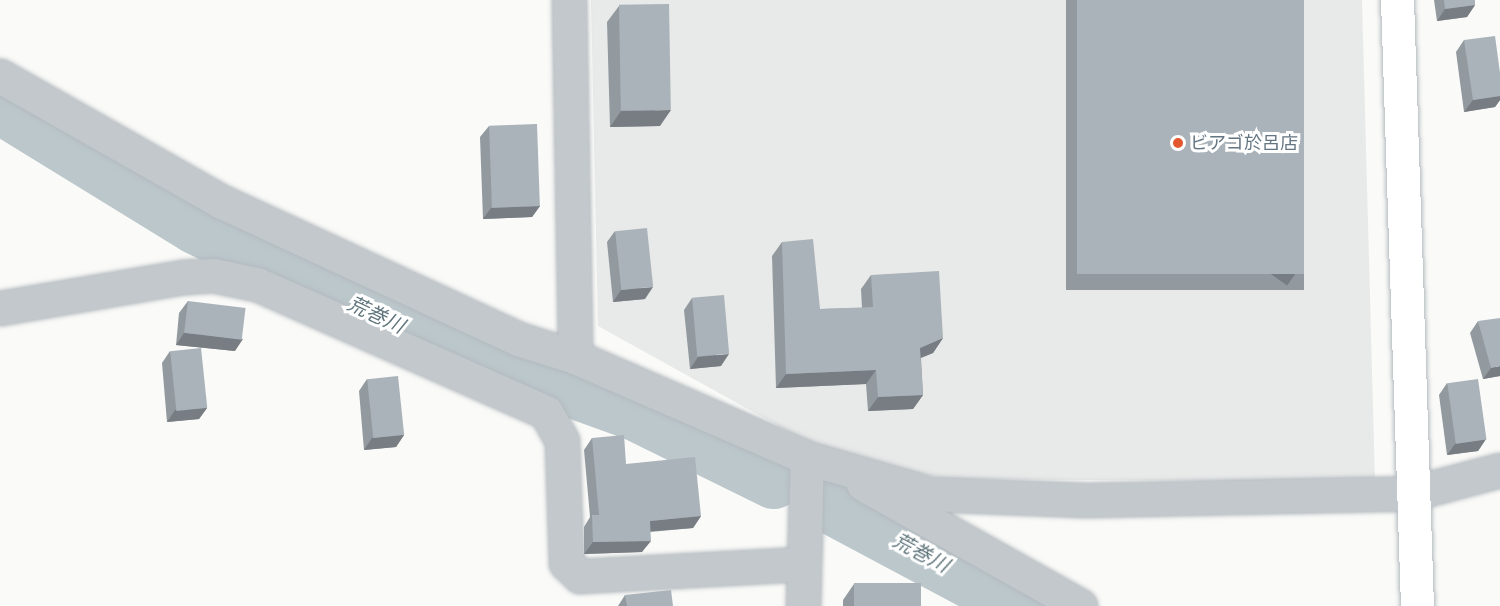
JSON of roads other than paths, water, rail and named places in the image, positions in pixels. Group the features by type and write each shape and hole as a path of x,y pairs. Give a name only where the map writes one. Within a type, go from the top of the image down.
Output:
{"street":[{"path":"569,0 574,357"},
{"path":"1397,0 1417,606"},
{"path":"0,76 222,202 518,339 574,357 807,458 932,494 984,498 1413,493 1500,470"},
{"path":"0,308 184,277 213,275 257,284 546,412 562,441 566,563 580,576 802,564"},
{"path":"803,606 802,564 807,458"},
{"path":"842,469 894,506 1080,606"}],"waterway":[{"name":"荒巻川","path":"0,105 195,225 392,324 635,412 773,480"},
{"name":"荒巻川","path":"823,501 1020,606"}],"place":[{"name":"ビアゴ於呂店","path":"1178,143"}]}
